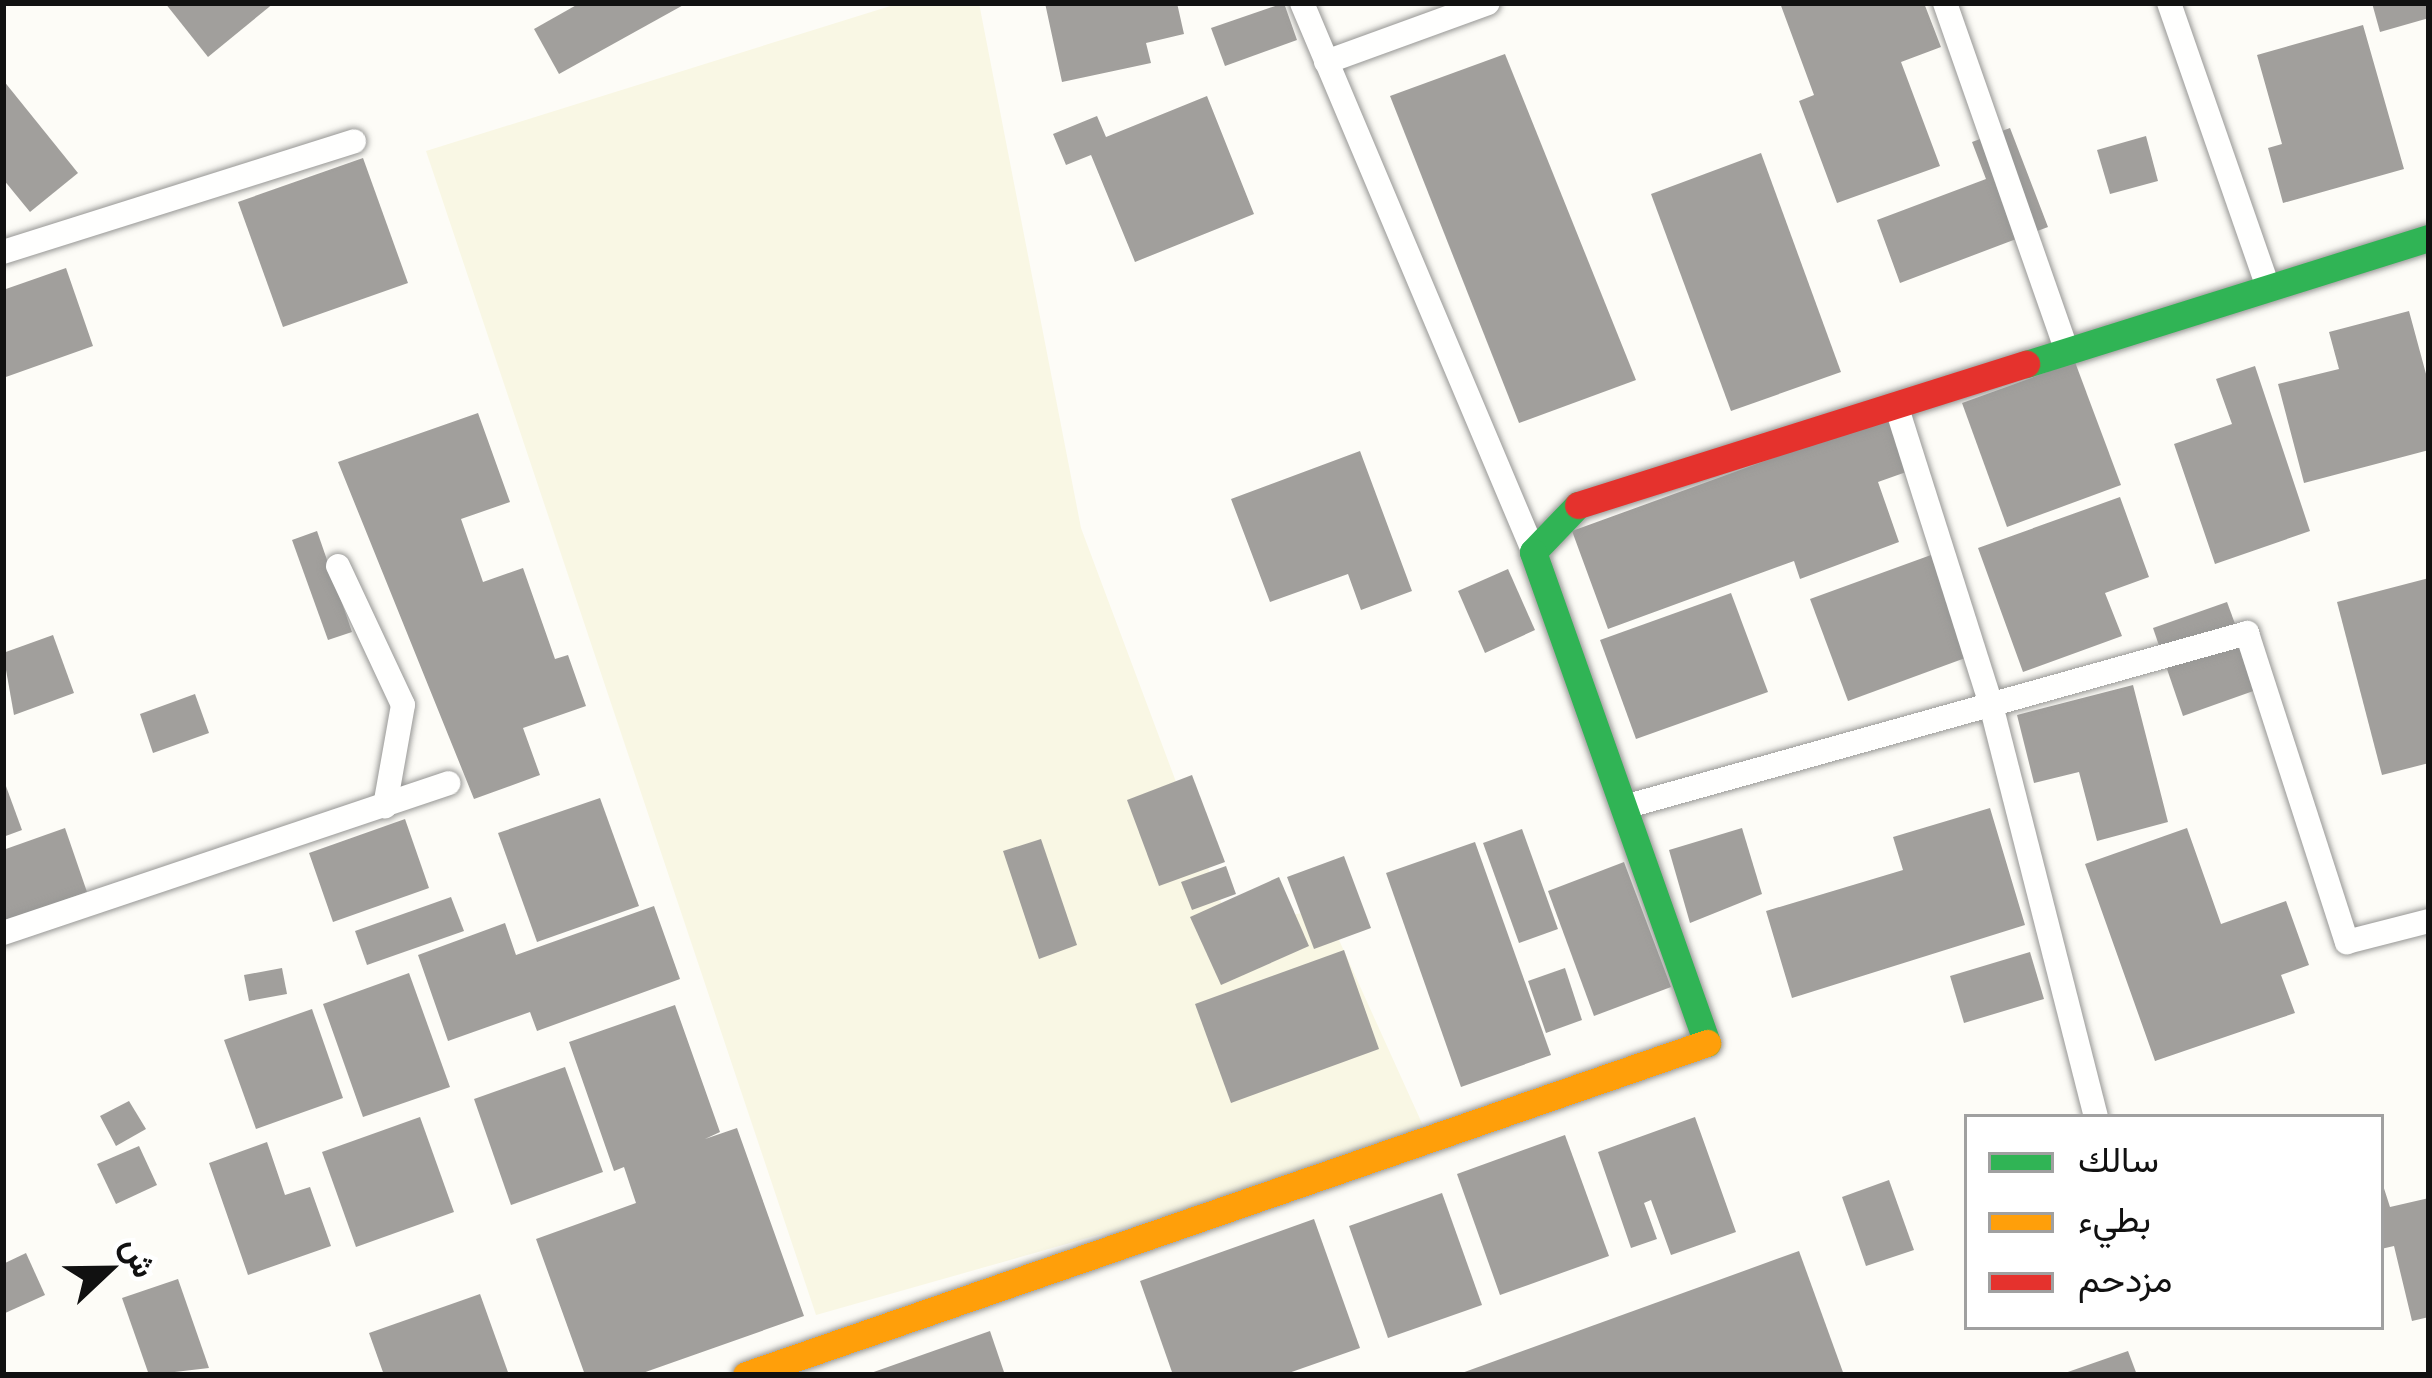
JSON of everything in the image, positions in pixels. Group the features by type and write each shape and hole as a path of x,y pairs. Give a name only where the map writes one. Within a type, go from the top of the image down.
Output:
{"street":[{"path":"746,1375 1708,1046 1628,806 1533,551 1571,507 2066,348 2429,238"}],"lane":[{"path":"1301,3 1533,551"},
{"path":"1945,3 2066,348"},
{"path":"2169,3 2268,286"},
{"path":"1326,62 1488,4"},
{"path":"3,252 354,141"},
{"path":"1895,403 1991,705 2095,1114"},
{"path":"338,566 403,705 385,806"},
{"path":"1628,806 2247,633 2347,942 2429,921"},
{"path":"3,934 448,782"}],"shaded area":[{"path":"900,3 979,3 1081,528 1230,926 1325,909 1430,1141 816,1315 426,151"}],"building":[{"path":"165,3 274,3 208,57"},
{"path":"580,3 687,3 559,74 534,29"},
{"path":"1045,3 1177,3 1184,34 1146,43 1151,63 1062,82"},
{"path":"1284,3 1297,40 1225,66 1211,28"},
{"path":"1780,3 1924,3 1941,47 1901,62 1940,166 1837,203 1799,101 1814,95"},
{"path":"2372,3 2429,3 2429,18 2380,32"},
{"path":"2363,25 2404,169 2283,203 2268,148 2282,144 2257,55"},
{"path":"1505,54 1636,380 1519,423 1390,96"},
{"path":"3,80 78,173 30,212 3,179"},
{"path":"1207,96 1254,214 1135,262 1091,155 1066,165 1053,134 1097,116 1106,137"},
{"path":"2010,128 2048,227 1900,283 1877,220 1986,179 1972,142"},
{"path":"2146,136 2158,181 2110,194 2097,150"},
{"path":"1761,153 1841,372 1731,411 1651,194"},
{"path":"363,158 408,283 283,327 238,202"},
{"path":"66,268 93,346 3,378 3,290"},
{"path":"2409,311 2429,385 2429,450 2304,483 2278,384 2339,369 2329,332"},
{"path":"2075,362 2121,485 2007,527 1962,403"},
{"path":"2255,366 2310,531 2215,564 2174,444 2232,424 2216,379"},
{"path":"478,413 510,502 461,519 483,582 523,568 555,659 568,655 586,706 523,728 540,775 474,799 338,462"},
{"path":"1889,416 1909,471 1878,482 1899,542 1800,579 1794,561 1608,629 1572,531"},
{"path":"1360,451 1412,591 1361,610 1348,574 1270,602 1231,499"},
{"path":"2120,497 2149,577 2105,593 2122,636 2023,672 1978,548"},
{"path":"317,531 352,632 328,640 292,540"},
{"path":"1931,555 1968,657 1848,701 1810,599"},
{"path":"1508,569 1535,630 1485,653 1458,591"},
{"path":"2429,578 2429,763 2382,775 2337,602"},
{"path":"1731,593 1768,692 1636,739 1600,640"},
{"path":"2227,602 2259,689 2183,716 2153,628"},
{"path":"53,635 74,693 14,715 3,653"},
{"path":"2133,685 2168,822 2097,841 2079,772 2034,783 2017,715"},
{"path":"195,694 209,733 153,753 140,714"},
{"path":"1192,775 1225,862 1159,886 1127,800"},
{"path":"3,778 22,830 3,837"},
{"path":"600,798 639,906 537,942 498,833"},
{"path":"1990,808 2025,925 1792,998 1766,911 1903,870 1893,837"},
{"path":"405,819 429,888 333,922 309,853"},
{"path":"65,828 87,892 3,922 3,850"},
{"path":"1742,828 1762,894 1690,923 1669,850"},
{"path":"2187,828 2221,924 2286,901 2309,965 2281,975 2295,1013 2155,1061 2085,864"},
{"path":"1522,829 1558,929 1519,943 1483,843"},
{"path":"1041,839 1077,945 1039,959 1003,851"},
{"path":"1475,842 1551,1055 1461,1087 1386,873"},
{"path":"1344,856 1371,928 1314,949 1287,877"},
{"path":"1624,862 1671,987 1594,1016 1548,891"},
{"path":"1226,866 1236,894 1192,910 1181,882"},
{"path":"1279,877 1309,946 1221,985 1190,917"},
{"path":"451,897 464,931 367,965 355,931"},
{"path":"654,906 680,979 537,1031 530,1012 448,1041 418,955 505,923 516,955"},
{"path":"1344,950 1379,1049 1231,1103 1195,1004"},
{"path":"2030,952 2044,999 1964,1023 1950,976"},
{"path":"282,968 287,994 249,1001 244,975"},
{"path":"1565,968 1582,1020 1546,1033 1528,981"},
{"path":"409,973 450,1087 363,1117 323,1004"},
{"path":"675,1005 720,1132 705,1139 737,1128 804,1316 637,1375 585,1375 536,1239 636,1203 624,1167 614,1171 569,1042"},
{"path":"312,1009 343,1098 256,1129 224,1040"},
{"path":"565,1067 603,1172 511,1205 474,1099"},
{"path":"129,1101 146,1129 116,1146 100,1116"},
{"path":"420,1117 454,1212 356,1247 322,1152"},
{"path":"1695,1117 1736,1232 1671,1255 1651,1200 1644,1203 1657,1239 1631,1248 1598,1152"},
{"path":"1565,1135 1609,1256 1500,1295 1457,1174"},
{"path":"267,1142 285,1195 310,1187 331,1246 248,1275 209,1163"},
{"path":"139,1146 157,1185 116,1204 97,1164"},
{"path":"1889,1180 1914,1250 1866,1266 1842,1197"},
{"path":"2384,1188 2390,1207 2429,1198 2429,1317 2412,1321 2394,1246 2384,1248"},
{"path":"1442,1193 1482,1305 1388,1338 1349,1226"},
{"path":"1314,1219 1360,1348 1283,1375 1173,1375 1140,1281"},
{"path":"1799,1251 1844,1375 1459,1375 1459,1374"},
{"path":"26,1253 45,1295 3,1314 3,1264"},
{"path":"178,1279 209,1368 149,1375 122,1298"},
{"path":"480,1294 509,1375 384,1375 369,1333"},
{"path":"990,1331 1005,1375 868,1375 868,1374"},
{"path":"2128,1351 2137,1375 2062,1375 2062,1374"}],"traffic: fast":[{"path":"2026,364 2429,238"},
{"path":"1578,505 1533,552 1707,1043"}],"traffic: slow":[{"path":"746,1375 1707,1043"}],"traffic: jam":[{"path":"1578,505 2026,364"}]}
